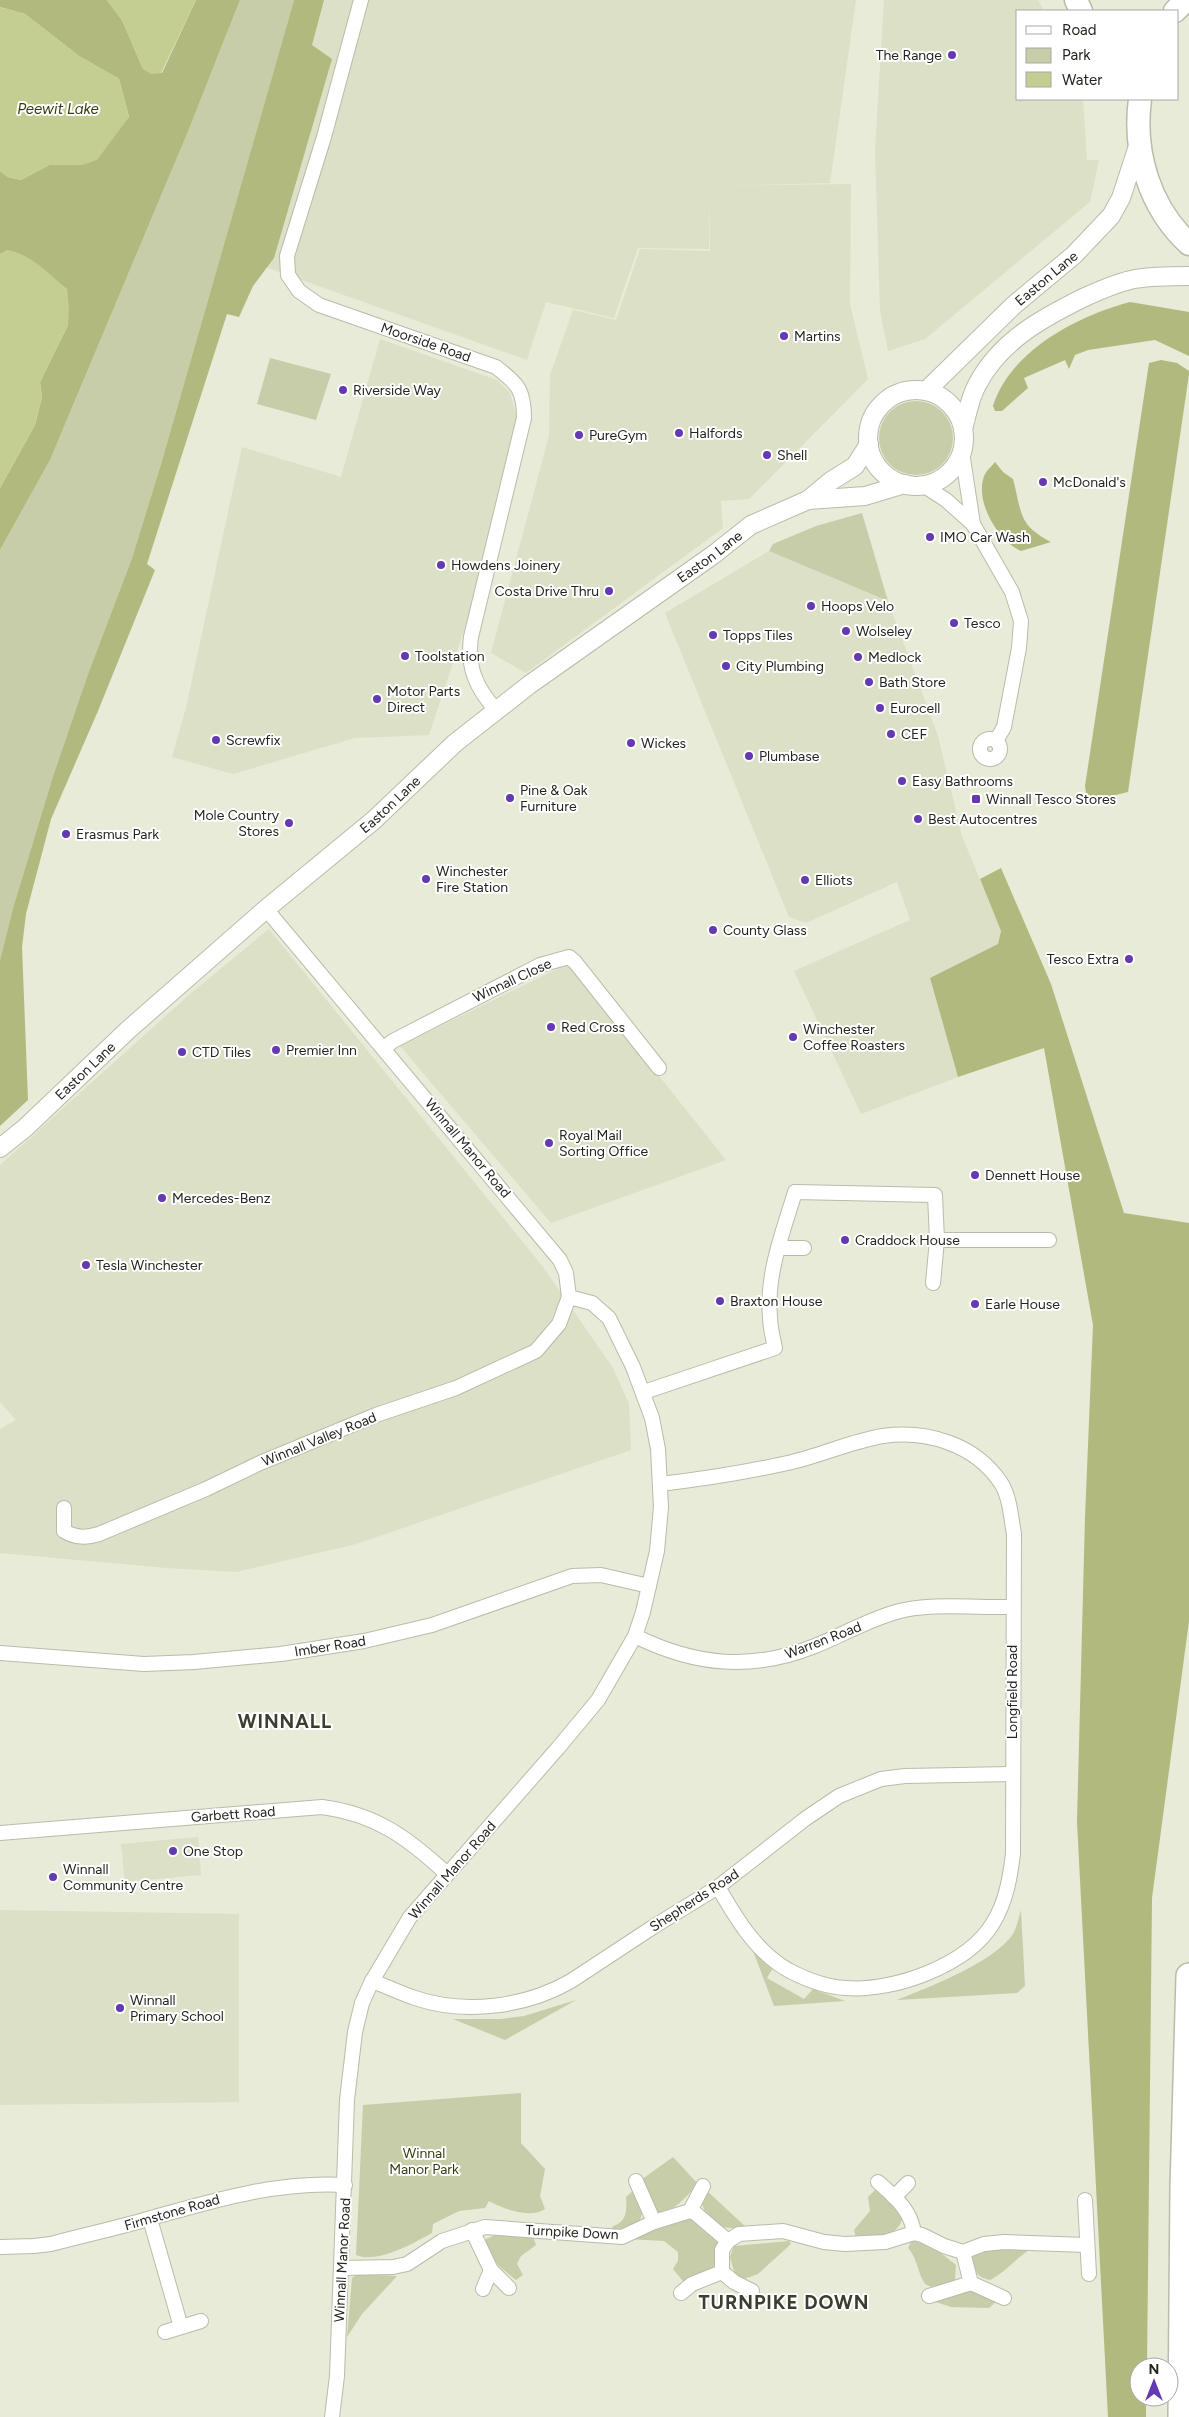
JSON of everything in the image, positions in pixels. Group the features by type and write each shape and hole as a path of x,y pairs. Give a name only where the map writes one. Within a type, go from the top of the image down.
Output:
{"highway":[{"path":"1176,10 1186,0"},
{"path":"1127,100 1139,110 1138,146 1146,177 1156,200 1180,236 1189,244"},
{"path":"1181,2417 1182,2188 1189,1976"}],"street":[{"name":"Moorside Road","path":"361,0 324,137 288,245 286,265 288,275 300,291 319,305 496,367 513,382 523,396 524,418 471,637 469,653 471,671 479,689 496,710"},
{"name":"Easton Lane","path":"926,391 1007,311 1045,277 1074,255 1111,216 1121,198 1138,146"},
{"name":"Easton Lane","path":"963,429 976,386 992,361 1008,344 1028,328 1058,310 1111,286 1134,279 1189,276"},
{"path":"962,452 951,470 933,482 923,485 905,484 888,476 881,470 871,454 869,444 871,422 879,408 892,397 907,391 926,391 940,396 951,404 959,416 963,429 962,452 973,524"},
{"name":"Easton Lane","path":"0,1148 25,1128 128,1030 266,909 374,820 455,743 496,710 601,633 713,555 751,525 808,500 831,481 855,466 869,444"},
{"name":"Easton Lane","path":"808,500 866,496 905,484"},
{"path":"923,485 946,500 973,524 1012,592 1021,621 1018,656 1004,727 996,740"},
{"name":"Winnall Manor Road","path":"266,909 560,1260 566,1273 569,1297 592,1303 609,1318 644,1392 656,1435 660,1484 659,1533 649,1586 635,1636 592,1707 410,1917 372,1980 362,2003 355,2032 347,2100 337,2376 332,2417"},
{"name":"Winnall Close","path":"384,1048 484,993 540,965 568,957 575,962 659,1068"},
{"path":"644,1392 775,1348 770,1318 769,1295 773,1266 795,1192 935,1196 937,1240 933,1282"},
{"path":"937,1240 1049,1240"},
{"path":"778,1248 804,1248"},
{"name":"Winnall Valley Road","path":"64,1508 64,1530 73,1536 82,1537 99,1534 206,1489 260,1463 376,1415 456,1388 536,1352 559,1324 569,1297"},
{"name":"Longfield Road","path":"660,1484 752,1471 794,1462 881,1436 907,1434 928,1436 948,1441 981,1461 1002,1484 1009,1505 1014,1534 1013,1854 1003,1904 992,1924 964,1953 914,1980 885,1985 847,1988 816,1982 788,1970 768,1956 735,1916 718,1887"},
{"name":"Imber Road","path":"0,1653 144,1664 194,1662 281,1654 364,1641 432,1625 572,1576 601,1575 649,1586"},
{"name":"Warren Road","path":"635,1636 657,1647 693,1658 715,1662 758,1662 813,1646 896,1612 920,1608 1013,1608"},
{"name":"Shepherds Road","path":"372,1980 416,1998 465,2007 527,2000 558,1989 652,1926 718,1887 805,1819 839,1796 860,1786 881,1779 905,1776 1012,1774"},
{"name":"Garbett Road","path":"0,1833 308,1808 336,1809 373,1820 419,1847 447,1874"},
{"path":"636,2181 654,2222"},
{"path":"878,2182 908,2212 914,2233"},
{"path":"894,2197 908,2183"},
{"name":"Firmstone Road","path":"0,2247 51,2244 235,2195 317,2184 345,2185"},
{"path":"704,2186 690,2212 695,2212 728,2241"},
{"path":"1084,2200 1089,2274"},
{"name":"Turnpike Down","path":"342,2268 407,2264 442,2241 472,2230 498,2228 612,2237 622,2236 654,2222 690,2212"},
{"path":"150,2219 181,2327"},
{"path":"472,2230 491,2270 510,2288"},
{"path":"722,2272 722,2250 728,2241 739,2234 783,2231 824,2242 866,2244 886,2242 914,2233 963,2252 984,2244 1004,2242 1086,2245"},
{"path":"963,2252 971,2282"},
{"path":"483,2289 491,2270"},
{"path":"722,2272 734,2282 752,2290"},
{"path":"681,2293 692,2284 722,2272"},
{"path":"929,2296 971,2282 1004,2298"},
{"path":"165,2332 201,2321"}],"shaded area":[{"path":"0,0 107,0 122,20 143,69 162,73 196,0 240,0 187,134 50,460 0,550 0,488 35,425 42,397 40,382 68,325 67,289 8,250 0,254 0,171 8,177 21,180 49,165 82,165 129,117 119,79 79,56 25,14 0,7"},
{"path":"294,0 324,0 312,45 332,59 274,258 253,286 239,317 227,314 147,564 155,570 98,711 51,819 26,914 22,947 28,1100 0,1126 0,960 13,908 53,776 88,674 132,558 161,464"},
{"path":"317,0 856,0 830,183 710,186 851,184 850,304 868,379 749,499 721,501 723,528 526,673 491,653 549,436 550,375 573,310 616,320 640,249 710,251 710,193 709,249 638,248 614,318 546,302 527,360 234,256"},
{"path":"884,0 1038,0 1043,10 1016,10 1016,100 1083,100 1087,160 1099,160 1090,202 925,339 888,351 880,311 875,150"},
{"path":"1130,302 1189,312 1189,356 1155,340 1088,350 1075,355 1069,369 1065,360 1024,378 1028,388 1002,411 995,411 993,406 1002,386 1014,369 1030,353 1048,339 1089,316"},
{"path":"380,339 497,380 510,393 517,417 467,621 429,735 355,738 233,774 172,757 186,708 242,447 341,477"},
{"path":"1161,360 1177,363 1189,371 1189,374 1128,792 1103,798 1090,798 1086,793 1085,786 1149,363"},
{"path":"995,462 1003,472 1013,479 1020,509 1027,524 1040,536 1051,542 1021,551 1012,546 996,529 985,507 982,496 982,484 985,474"},
{"path":"769,551 888,601 938,736 962,836 1001,931 998,944 930,979 958,1077 861,1114 794,971 910,920 897,882 806,923 789,917 665,613"},
{"path":"1001,868 1051,984 1124,1213 1189,1223 1189,1621 1152,1898 1147,2357 1129,2357 1129,2407 1146,2407 1146,2417 1108,2417 1077,1822 1085,1517 1093,1325 1044,1048 958,1077 930,978 998,944 1001,931 980,879"},
{"path":"269,929 543,1267 613,1368 629,1404 631,1450 356,1544 236,1572 167,1568 0,1553 0,1429 16,1420 0,1402 0,1165 190,994"},
{"path":"569,963 726,1160 551,1223 400,1046"},
{"path":"198,1837 201,1875 125,1882 121,1844"},
{"name":"Winnall Primary School","path":"0,1910 239,1914 239,2102 0,2105"}],"green space":[{"path":"240,0 294,0 161,464 132,558 88,674 53,776 13,908 0,960 0,550 50,460 187,134"},
{"path":"270,358 331,374 316,420 257,404"},
{"path":"916,401 930,404 942,412 950,424 953,438 950,452 942,464 930,472 916,475 902,472 890,464 882,452 879,438 882,424 890,412 902,404"},
{"path":"862,513 888,601 769,551 773,544 816,526"},
{"path":"1021,1910 1025,1986 1017,1993 897,2000 961,1972 993,1953 1006,1943 1014,1932"},
{"path":"753,1951 774,1966 767,1978 804,1999 813,1989 845,2001 774,2006"},
{"path":"576,2000 505,2040 453,2019 501,2019 524,2016"},
{"name":"Winnal Manor Park","path":"521,2093 521,2143 545,2169 540,2196 545,2209 532,2213 517,2212 489,2201 485,2208 459,2211 433,2224 432,2233 394,2252 374,2257 356,2255 363,2105"},
{"path":"673,2157 698,2184 674,2207 662,2213 655,2213 641,2180"},
{"path":"877,2188 903,2213 901,2221 893,2232 879,2236 856,2238 854,2230 870,2211 868,2197"},
{"path":"634,2190 642,2213 640,2221 628,2227 612,2230 613,2226 624,2218 626,2197"},
{"path":"707,2191 747,2228 723,2227 711,2220 703,2208 701,2199"},
{"path":"687,2216 693,2218 717,2242 715,2272 683,2281 673,2269 678,2261 678,2252 664,2241 626,2239"},
{"path":"498,2234 533,2236 536,2245 521,2256 517,2264 523,2275 516,2280 496,2263 488,2252 486,2239"},
{"path":"912,2239 942,2254 956,2265 955,2280 942,2286 932,2287 926,2285 908,2248"},
{"path":"789,2241 791,2244 758,2274 744,2279 735,2275 730,2257 734,2246"},
{"path":"985,2247 1029,2250 990,2280 978,2274 974,2264 973,2254"},
{"path":"357,2274 397,2276 362,2314 347,2337 352,2278"},
{"path":"982,2291 999,2299 989,2308 951,2307 933,2301 959,2292"}],"water":[{"path":"107,0 196,0 161,73 151,74 143,69 122,20"},
{"name":"Peewit Lake","path":"0,7 25,14 79,56 119,79 129,117 97,160 82,165 49,165 21,180 8,177 0,171"},
{"path":"7,250 32,260 67,289 69,309 68,325 40,382 42,397 35,425 0,488 0,254"}],"place":[{"name":"The Range","path":"952,55"},
{"name":"Martins","path":"784,336"},
{"name":"Riverside Way","path":"343,390"},
{"name":"Halfords","path":"679,433"},
{"name":"PureGym","path":"579,435"},
{"name":"Shell","path":"767,455"},
{"name":"McDonald's","path":"1043,482"},
{"name":"IMO Car Wash","path":"930,537"},
{"name":"Howdens Joinery","path":"441,565"},
{"name":"Costa Drive Thru","path":"609,591"},
{"name":"Hoops Velo","path":"811,606"},
{"name":"Tesco","path":"954,623"},
{"name":"Wolseley","path":"846,631"},
{"name":"Topps Tiles","path":"713,635"},
{"name":"Toolstation","path":"405,656"},
{"name":"Medlock","path":"858,657"},
{"name":"City Plumbing","path":"726,666"},
{"name":"Bath Store","path":"869,682"},
{"name":"Motor Parts Direct","path":"377,699"},
{"name":"Eurocell","path":"880,708"},
{"name":"CEF","path":"891,734"},
{"name":"Screwfix","path":"216,740"},
{"name":"Wickes","path":"631,743"},
{"name":"Plumbase","path":"749,756"},
{"name":"Easy Bathrooms","path":"902,781"},
{"name":"Pine & Oak Furniture","path":"510,798"},
{"name":"Winnall Tesco Stores","path":"976,799"},
{"name":"Best Autocentres","path":"918,819"},
{"name":"Mole Country Stores","path":"289,823"},
{"name":"Erasmus Park","path":"66,834"},
{"name":"Winchester Fire Station","path":"426,879"},
{"name":"Elliots","path":"805,880"},
{"name":"County Glass","path":"713,930"},
{"name":"Tesco Extra","path":"1129,959"},
{"name":"Red Cross","path":"551,1027"},
{"name":"Winchester Coffee Roasters","path":"793,1037"},
{"name":"Premier Inn","path":"276,1050"},
{"name":"CTD Tiles","path":"182,1052"},
{"name":"Royal Mail Sorting Office","path":"549,1143"},
{"name":"Dennett House","path":"975,1175"},
{"name":"Mercedes-Benz","path":"162,1198"},
{"name":"Craddock House","path":"845,1240"},
{"name":"Tesla Winchester","path":"86,1265"},
{"name":"Braxton House","path":"720,1301"},
{"name":"Earle House","path":"975,1304"},
{"name":"One Stop","path":"173,1851"},
{"name":"Winnall Community Centre","path":"53,1877"},
{"name":"Winnall Primary School","path":"120,2008"}],"district":[{"name":"WINNALL","path":"285,1721"},
{"name":"TURNPIKE DOWN","path":"784,2302"}]}
